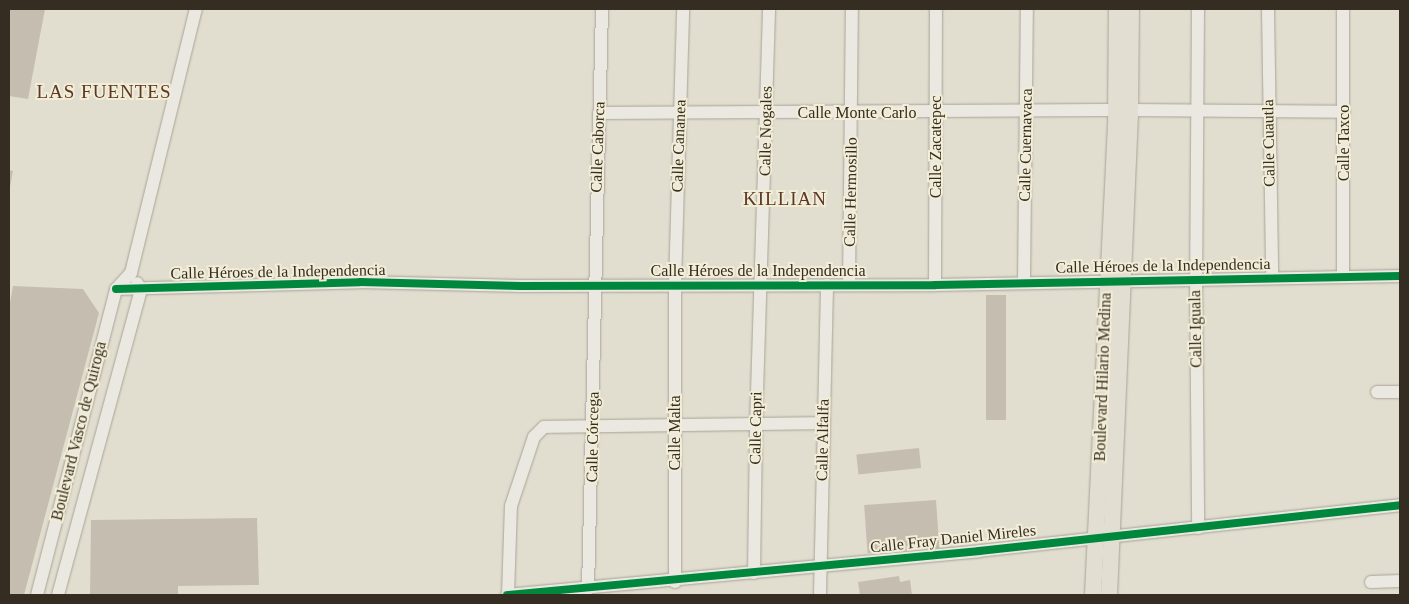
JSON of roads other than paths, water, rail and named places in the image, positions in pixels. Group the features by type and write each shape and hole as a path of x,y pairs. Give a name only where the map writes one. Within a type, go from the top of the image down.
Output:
{"main road":[{"name":"Boulevard Hilario Medina","path":"1117,9 1123,110"},
{"name":"Boulevard Hilario Medina","path":"1093,595 1103,538 1123,110 1131,9"},
{"name":"Boulevard Hilario Medina","path":"1103,538 1108,595"}],"street":[{"name":"Boulevard Vasco de Quiroga","path":"38,595 116,289 131,273 196,9"},
{"name":"Calle Caborca","path":"594,285 602,9"},
{"name":"Calle Cananea","path":"675,284 683,9"},
{"name":"Calle Nogales","path":"762,283 769,9"},
{"name":"Calle Hermosillo","path":"849,284 852,9"},
{"name":"Calle Zacatepec","path":"935,285 936,9"},
{"name":"Calle Cuernavaca","path":"1024,282 1027,9"},
{"name":"Calle Iguala","path":"1198,9 1196,279 1198,528"},
{"name":"Calle Cuautla","path":"1268,9 1268,112 1272,278"},
{"name":"Calle Taxco","path":"1343,9 1343,276"},
{"name":"Calle Monte Carlo","path":"599,113 852,114 1123,110 1344,112"},
{"path":"131,273 141,290"},
{"name":"Calle Héroes de la Independencia","path":"116,289 141,290 331,282 520,286 762,283 935,285 1115,280 1400,276"},
{"name":"Calle Capri","path":"754,573 756,425 762,283"},
{"name":"Calle Malta","path":"675,284 675,582"},
{"name":"Calle Córcega","path":"588,588 594,424 594,285"},
{"name":"Calle Alfalfa","path":"820,595 827,285"},
{"name":"Boulevard Vasco de Quiroga","path":"58,595 141,290"},
{"path":"1377,392 1400,392"},
{"path":"508,595 509,522 514,491 534,437 544,427 594,424 756,425 824,423"},
{"name":"Calle Fray Daniel Mireles","path":"508,595 675,582 1198,528 1400,505"},
{"path":"1370,582 1400,582"}],"district":[{"name":"LAS FUENTES","path":"104,92"},
{"name":"KILLIAN","path":"785,199"}]}
